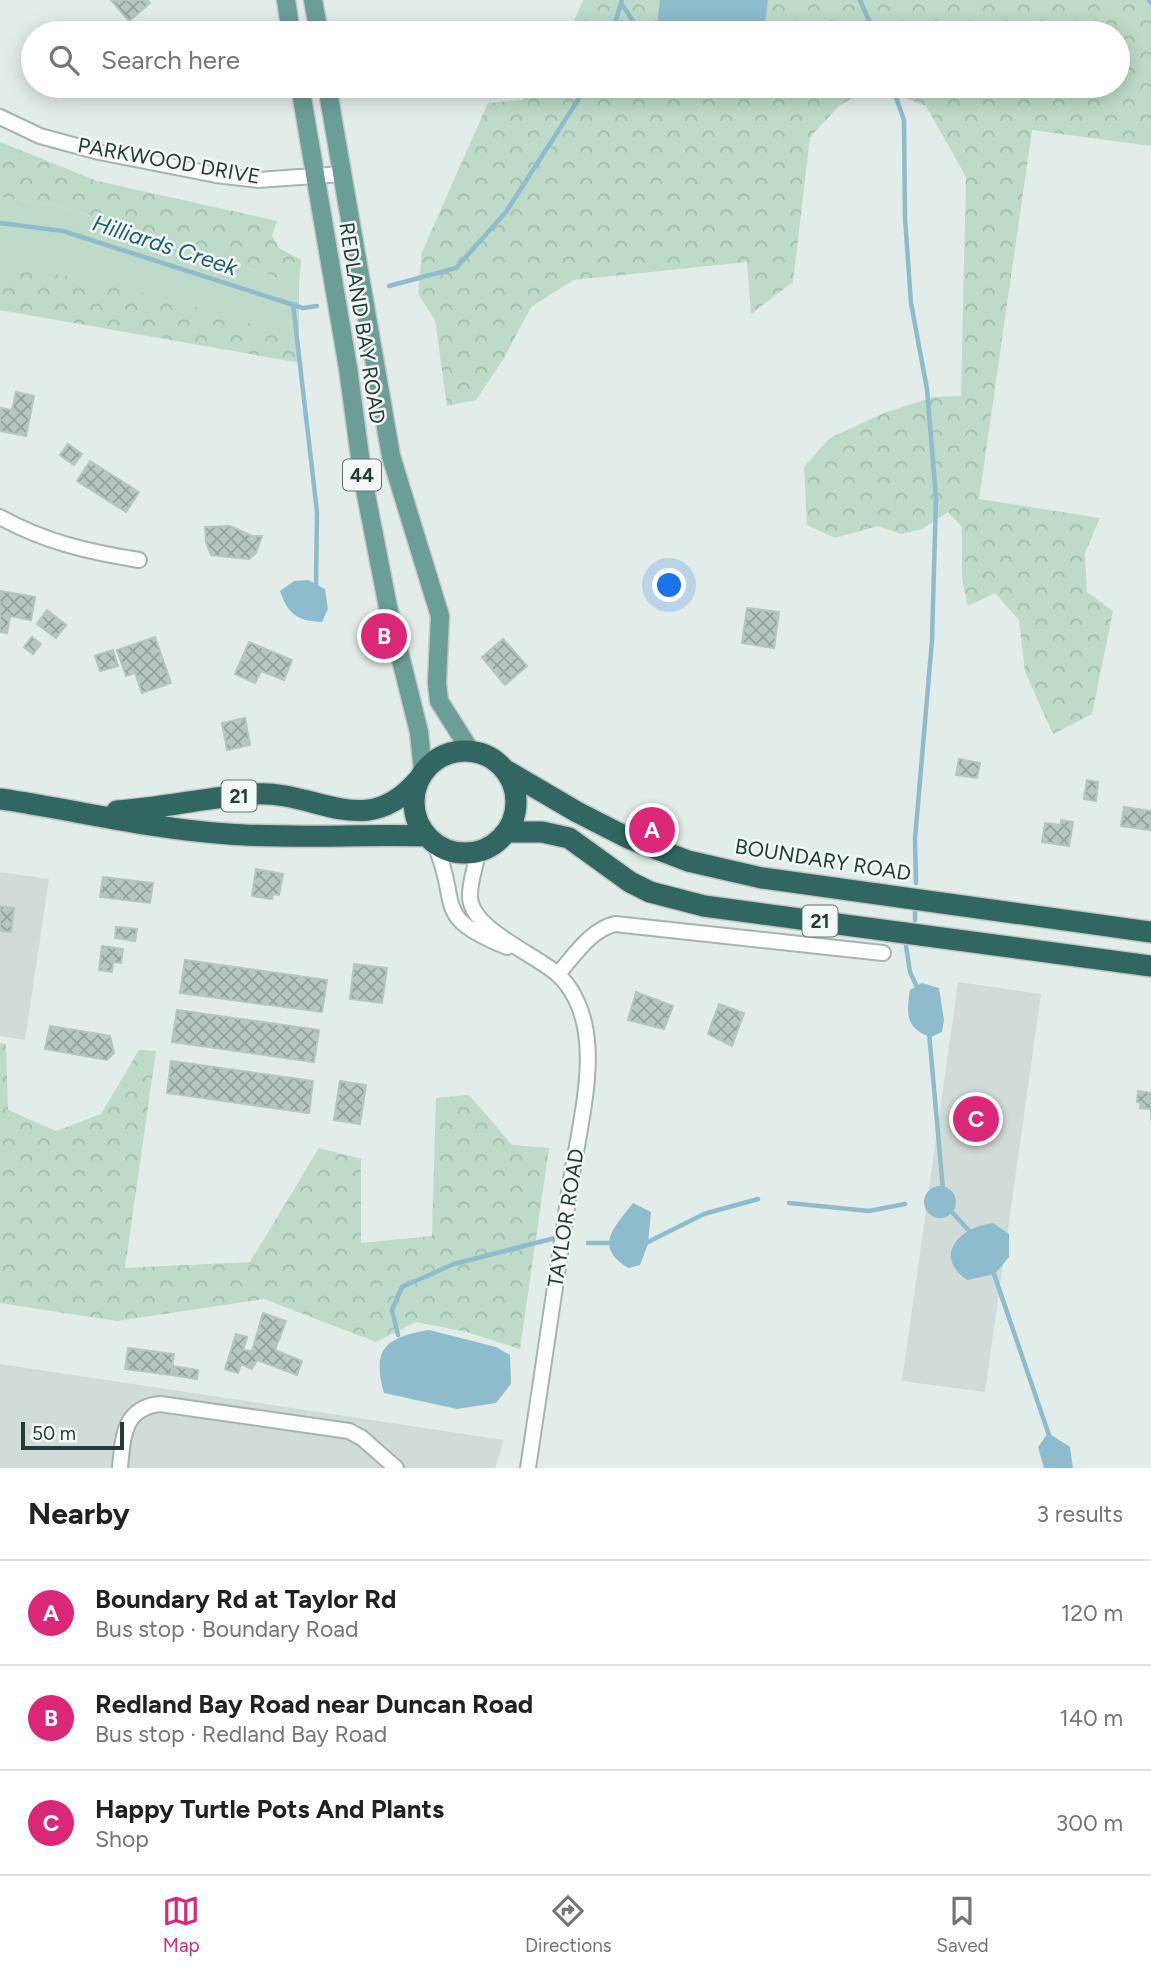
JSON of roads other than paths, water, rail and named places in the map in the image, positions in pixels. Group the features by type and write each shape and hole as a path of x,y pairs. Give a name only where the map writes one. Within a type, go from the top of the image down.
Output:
{"highway":[{"name":"21","path":"48,806 108,812 273,794 340,811 360,811 386,805 407,792 421,775 444,755 470,750 497,761 507,771"},
{"path":"478,852 499,841 507,832 517,808 513,782 507,771"},
{"name":"BOUNDARY ROAD","path":"507,771 587,818 628,838 688,861 762,878 1151,932"},
{"path":"421,775 414,809 430,840"},
{"name":"21","path":"0,799 150,825 226,834 430,840 448,850 478,852"},
{"name":"21","path":"507,832 542,832 569,838 630,882 650,892 704,906 1151,966"}],"main road":[{"path":"286,0 289,21"},
{"path":"313,0 317,21"},
{"name":"REDLAND BAY ROAD","path":"302,98 348,368 363,479 388,607 419,732 421,775"},
{"name":"REDLAND BAY ROAD","path":"329,98 391,456 440,616 437,682 439,701 470,750"}],"street":[{"name":"PARKWOOD DRIVE","path":"0,117 40,136 99,152 171,166 258,180 342,174"},
{"path":"0,517 32,534 77,550 138,561"},
{"path":"430,840 442,860 449,901 462,924 558,974 593,935 604,927 615,924 883,953"},
{"name":"TAYLOR ROAD","path":"478,852 470,900 476,915 488,928 558,974 583,1014 587,1065 528,1468"},
{"path":"120,1468 124,1430 129,1418 143,1408 160,1404 349,1432 362,1438 396,1468"}],"water":[{"path":"660,0 768,0 765,21 657,21"},
{"path":"308,580 325,589 328,609 322,622 295,615 286,605 280,591 294,581"},
{"path":"922,983 939,988 944,1020 942,1032 931,1037 912,1025 908,1013 910,990"},
{"path":"940,1186 951,1191 956,1202 951,1213 940,1218 929,1213 924,1202 929,1191"},
{"path":"633,1203 651,1212 648,1244 640,1265 628,1268 617,1260 609,1244 614,1229"},
{"path":"993,1223 1009,1234 1009,1257 995,1274 967,1280 957,1271 952,1261 954,1244 970,1230"},
{"path":"429,1330 496,1347 510,1355 511,1384 496,1403 457,1409 384,1393 380,1365 381,1355 386,1347 402,1336"},
{"path":"1048,1433 1070,1447 1073,1468 1044,1468 1038,1447"}],"waterway":[{"name":"Hilliards Creek","path":"616,21 622,0"},
{"path":"860,0 869,21"},
{"path":"621,3 633,21"},
{"name":"Hilliards Creek","path":"389,286 456,268 506,212 579,98"},
{"path":"896,98 904,120 905,218 911,303 927,389 936,498 932,640 915,839 916,883"},
{"name":"Hilliards Creek","path":"0,223 63,231 303,308 317,306"},
{"path":"293,304 317,512 316,585"},
{"path":"915,908 915,920"},
{"path":"906,946 910,972 918,989"},
{"path":"929,1032 943,1190"},
{"path":"644,1244 704,1214 758,1199"},
{"path":"789,1203 869,1211 905,1204"},
{"path":"951,1211 971,1233"},
{"path":"398,1335 392,1310 402,1287 454,1264 555,1238"},
{"path":"588,1243 615,1243"},
{"path":"993,1271 1050,1438"}],"place":[{"name":"Redland Bay Road near Duncan Road","path":"384,636"},
{"name":"Boundary Rd at Taylor Rd","path":"652,830"},
{"name":"Happy Turtle Pots And Plants","path":"976,1119"}]}
